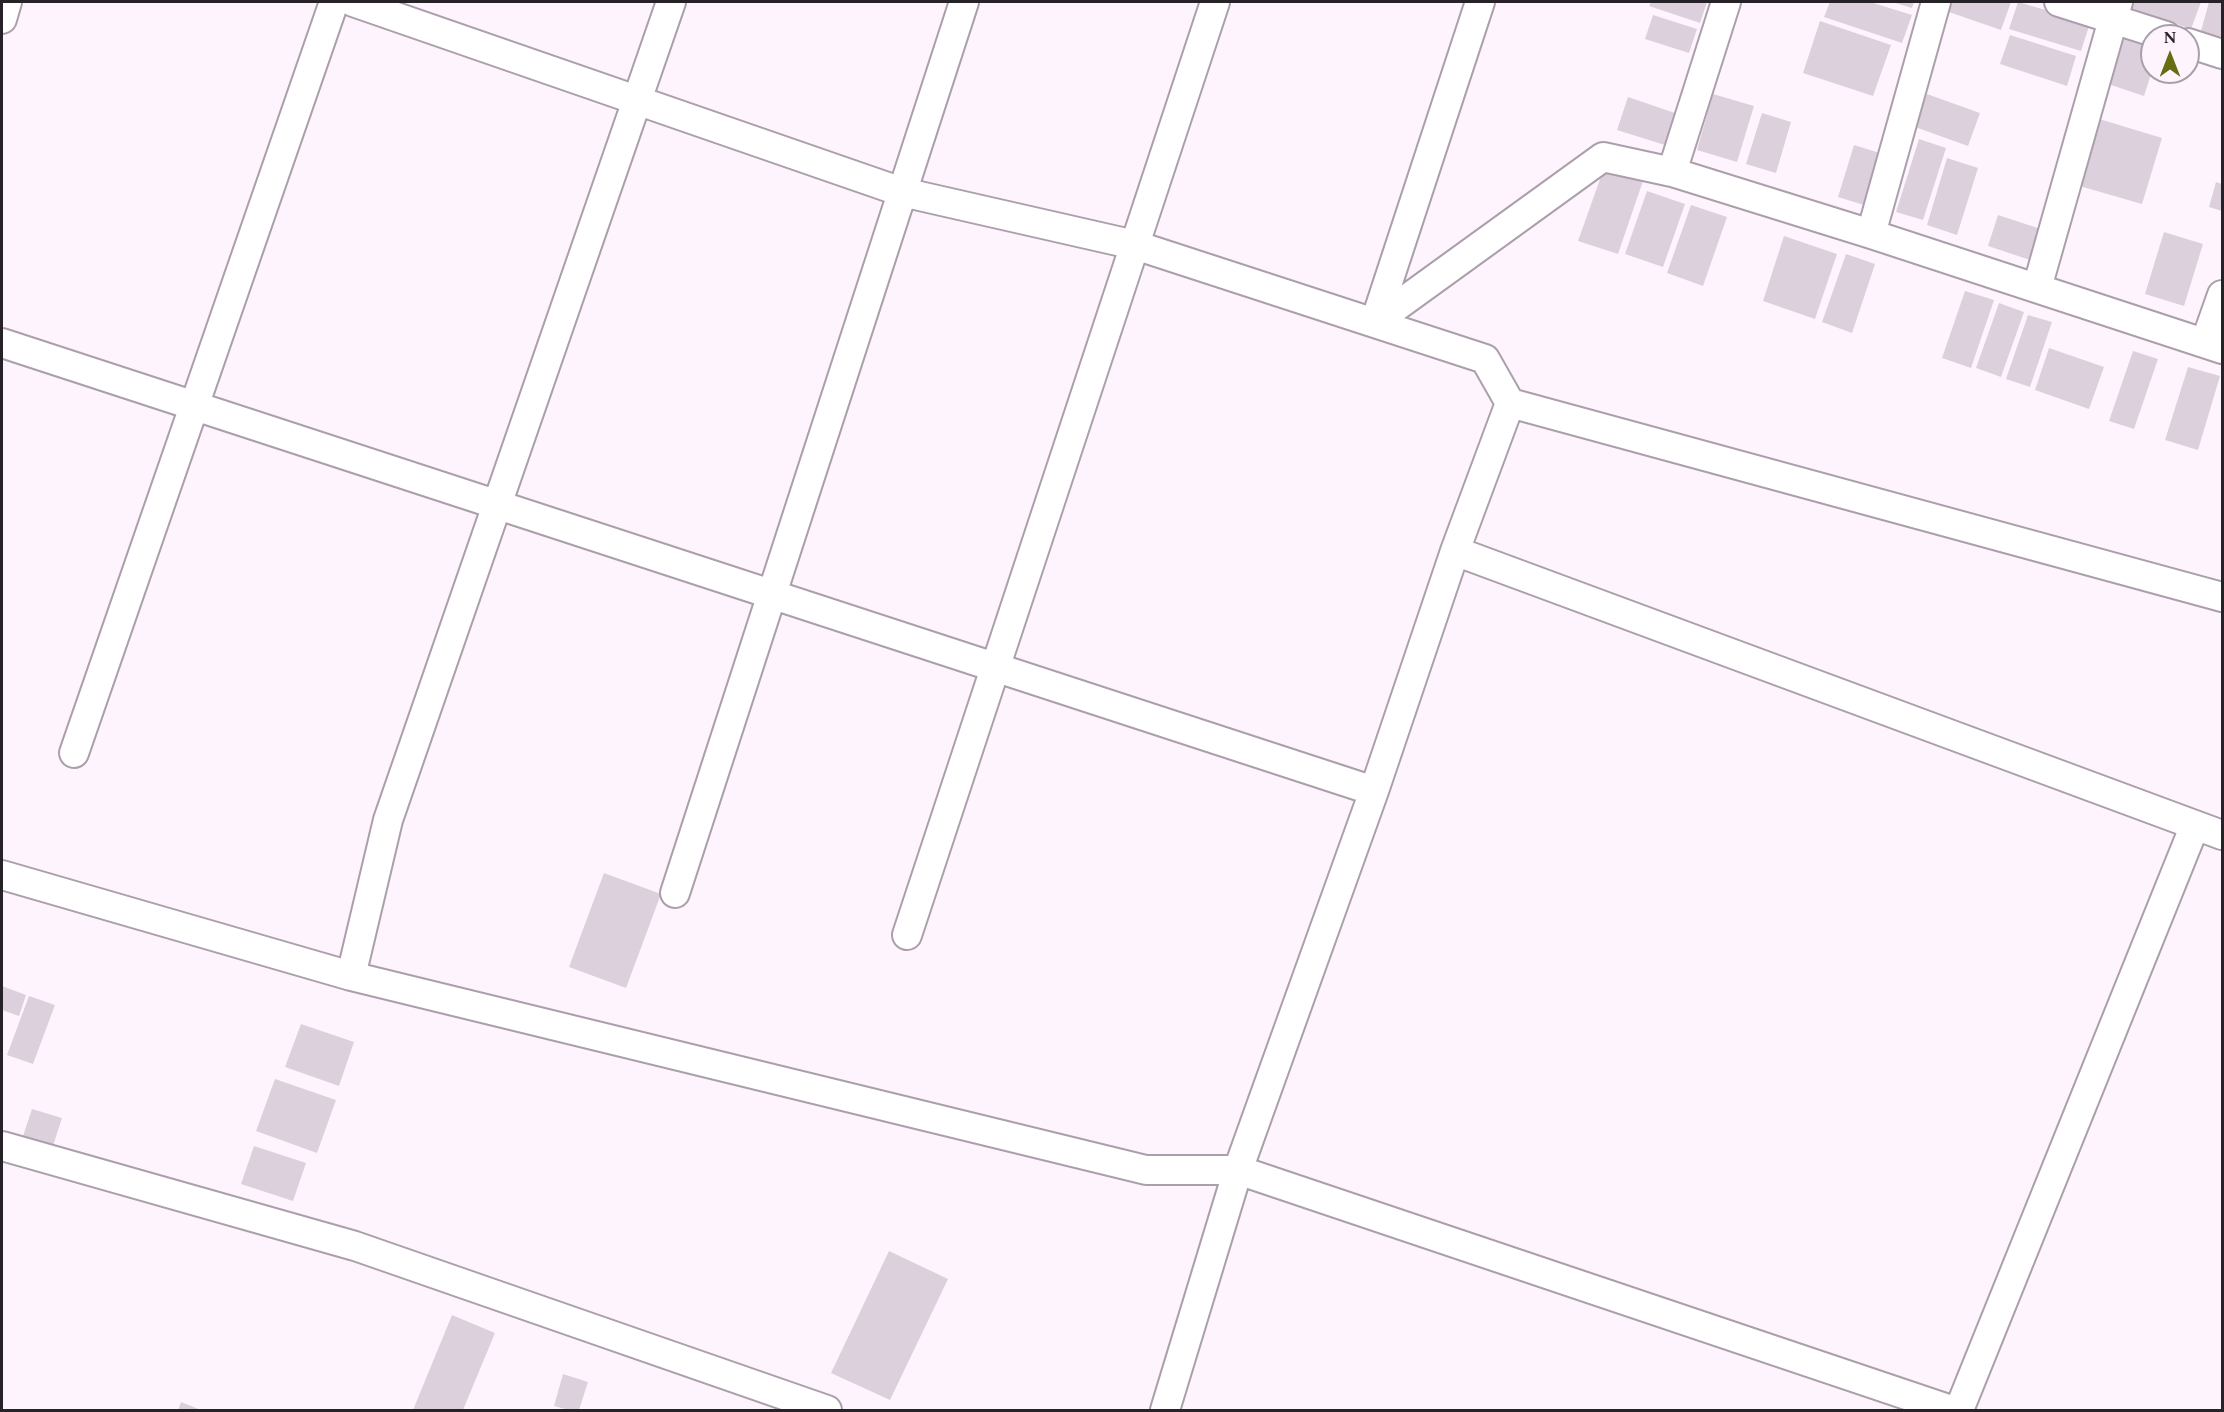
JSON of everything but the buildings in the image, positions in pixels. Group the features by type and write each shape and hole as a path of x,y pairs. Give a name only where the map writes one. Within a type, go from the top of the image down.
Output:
{"street":[{"path":"2,19 7,2"},
{"path":"74,753 334,2"},
{"path":"353,2 902,192 1135,245 1485,360 1510,403 2223,597"},
{"path":"351,976 388,820 671,2"},
{"path":"675,893 964,2"},
{"path":"907,935 1215,2"},
{"path":"1375,322 1480,2"},
{"path":"1672,172 1726,2"},
{"path":"1871,234 1936,2"},
{"path":"2058,2 2116,10 2143,24"},
{"path":"2037,288 2116,10"},
{"path":"2200,47 2223,54"},
{"path":"1375,322 1603,157 1672,172 2214,346 2223,295"},
{"path":"2,343 1374,791"},
{"path":"1165,1410 1238,1170 1374,791 1455,551 1510,403"},
{"path":"1455,551 2223,835"},
{"path":"1959,1410 2195,825"},
{"path":"2,875 351,976 1146,1170 1238,1170 1951,1410"},
{"path":"2,1146 355,1246 826,1410"}]}
